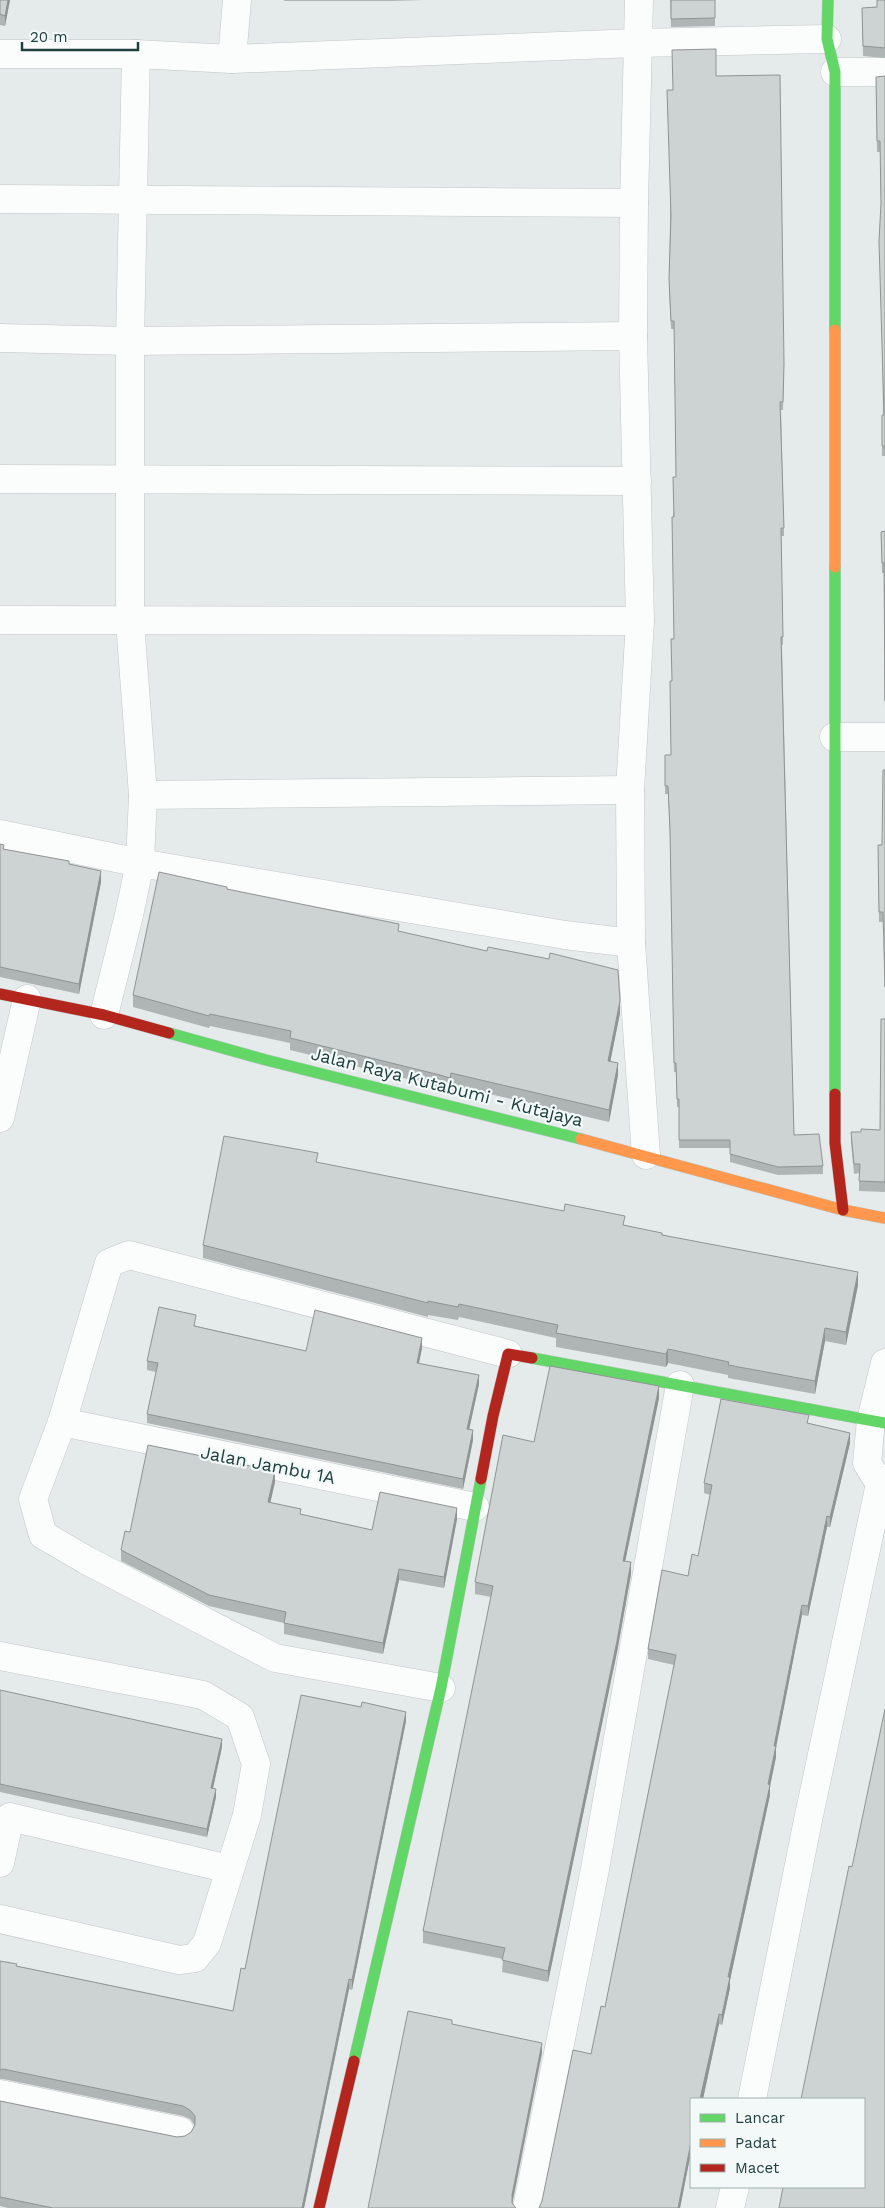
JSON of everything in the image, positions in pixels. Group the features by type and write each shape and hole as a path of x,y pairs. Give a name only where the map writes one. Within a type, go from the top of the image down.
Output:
{"street":[{"path":"232,59 237,0"},
{"path":"639,0 633,336 640,621 630,790 631,943 646,1155"},
{"path":"828,0 827,39 835,72 835,1143 843,1210"},
{"path":"0,54 136,54 232,59 637,43 827,39"},
{"path":"104,1015 130,915 140,863 143,794 130,622 130,341 136,54"},
{"path":"835,72 885,72"},
{"path":"0,199 634,203"},
{"path":"0,338 130,341 633,336"},
{"path":"0,479 637,481"},
{"path":"0,620 130,622 640,621"},
{"path":"834,737 885,737"},
{"path":"143,794 630,790"},
{"path":"0,834 140,863 565,936 631,943"},
{"name":"Jalan Raya Kutabumi - Kutajaya","path":"0,994 104,1015 266,1060 646,1155 843,1210 885,1218"},
{"path":"0,1118 6,1063 27,999"},
{"path":"441,1688 274,1658 86,1560 43,1535 33,1499 62,1422 108,1263 129,1254 158,1264 508,1354 878,1422"},
{"path":"319,2208 441,1688 475,1507 508,1354"},
{"path":"752,2098 808,1820 882,1482 867,1464 878,1422 885,1364"},
{"path":"526,2208 595,1869 680,1385"},
{"name":"Jalan Jambu 1A","path":"62,1422 475,1507"},
{"path":"0,1656 203,1695 240,1717 256,1764 247,1815 207,1943 195,1958 179,1960 0,1919"},
{"path":"0,1863 10,1817 229,1869"},
{"path":"0,2094 180,2131"},
{"path":"730,2208 735,2188"}],"building":[{"path":"0,0 8,0 5,16 0,14"},
{"path":"671,0 715,0 715,18 671,19"},
{"path":"877,0 885,0 885,48 863,46 862,8 877,7"},
{"path":"716,49 716,76 780,75 784,364 783,402 780,402 784,528 781,528 783,637 781,637 794,1135 819,1134 823,1166 778,1167 730,1154 730,1140 679,1140 679,1099 677,1099 676,1063 674,1063 670,830 668,786 665,786 665,755 671,755 671,639 674,639 672,517 674,517 673,477 676,477 674,321 671,321 669,279 671,216 667,90 673,90 672,50"},
{"path":"885,76 885,446 882,446 882,415 884,415 879,241 881,203 880,141 877,141 876,77"},
{"path":"885,531 885,701 884,563 882,563 881,532"},
{"path":"883,770 885,770 885,987 883,912 879,912 878,845 882,845"},
{"path":"0,844 4,845 3,849 69,861 69,864 101,871 79,984 0,967"},
{"path":"159,872 227,887 227,889 399,924 398,931 487,951 488,947 549,959 550,953 618,970 620,1001 608,1061 618,1063 609,1110 451,1073 450,1078 290,1038 291,1031 210,1014 209,1016 133,995"},
{"path":"881,1019 885,1019 885,1182 859,1181 860,1164 854,1164 851,1132 861,1132 861,1129 880,1130"},
{"path":"224,1136 318,1153 316,1162 564,1211 565,1204 625,1216 623,1225 662,1233 662,1235 858,1272 846,1332 825,1328 815,1381 728,1365 729,1362 668,1349 666,1354 556,1333 558,1325 459,1304 458,1307 428,1301 428,1303 203,1245"},
{"path":"159,1307 196,1315 194,1326 306,1351 315,1310 422,1338 417,1363 479,1375 467,1429 473,1430 463,1479 147,1414 158,1363 147,1361"},
{"path":"550,1366 659,1386 623,1561 631,1562 617,1641 548,1971 502,1960 505,1948 423,1931 493,1586 475,1582 503,1435 534,1442"},
{"path":"721,1399 809,1415 807,1423 850,1433 830,1517 827,1516 808,1606 802,1605 774,1746 776,1746 768,1784 770,1785 728,1977 730,1977 722,2015 719,2014 700,2098 690,2098 690,2147 678,2208 539,2208 573,2050 591,2054 601,2006 605,2007 676,1655 648,1649 662,1570 688,1576 692,1554 698,1556 712,1485 704,1483"},
{"path":"148,1445 275,1471 268,1502 301,1509 300,1514 372,1530 380,1492 457,1508 444,1577 399,1569 383,1643 284,1623 286,1612 209,1595 121,1550 125,1531 130,1532"},
{"path":"0,1690 222,1739 211,1788 216,1789 207,1829 0,1784"},
{"path":"301,1695 361,1707 362,1702 406,1712 352,1980 349,1979 302,2208 53,2208 0,2197 0,2101 177,2137 185,2136 191,2132 195,2125 195,2116 183,2106 3,2069 0,2070 0,1961 17,1964 16,1966 233,2011 241,1968 245,1969"},
{"path":"885,1709 885,2208 779,2208 783,2188 865,2188 865,2098 801,2098 849,1866 852,1867"},
{"path":"408,2011 452,2020 452,2024 542,2043 512,2195 512,2203 516,2208 368,2208"}],"traffic: fast":[{"path":"828,0 827,39 835,72 835,330"},
{"path":"835,567 835,1094"},
{"path":"169,1033 266,1060 581,1139"},
{"path":"532,1358 885,1423"},
{"path":"354,2061 441,1688 481,1479"}],"traffic: slow":[{"path":"835,330 835,567"},
{"path":"581,1139 843,1210 885,1218"}],"traffic: jam":[{"path":"0,994 104,1015 169,1033"},
{"path":"835,1094 835,1143 843,1210"},
{"path":"481,1479 493,1416 508,1354 532,1358"},
{"path":"319,2208 354,2061"}]}
